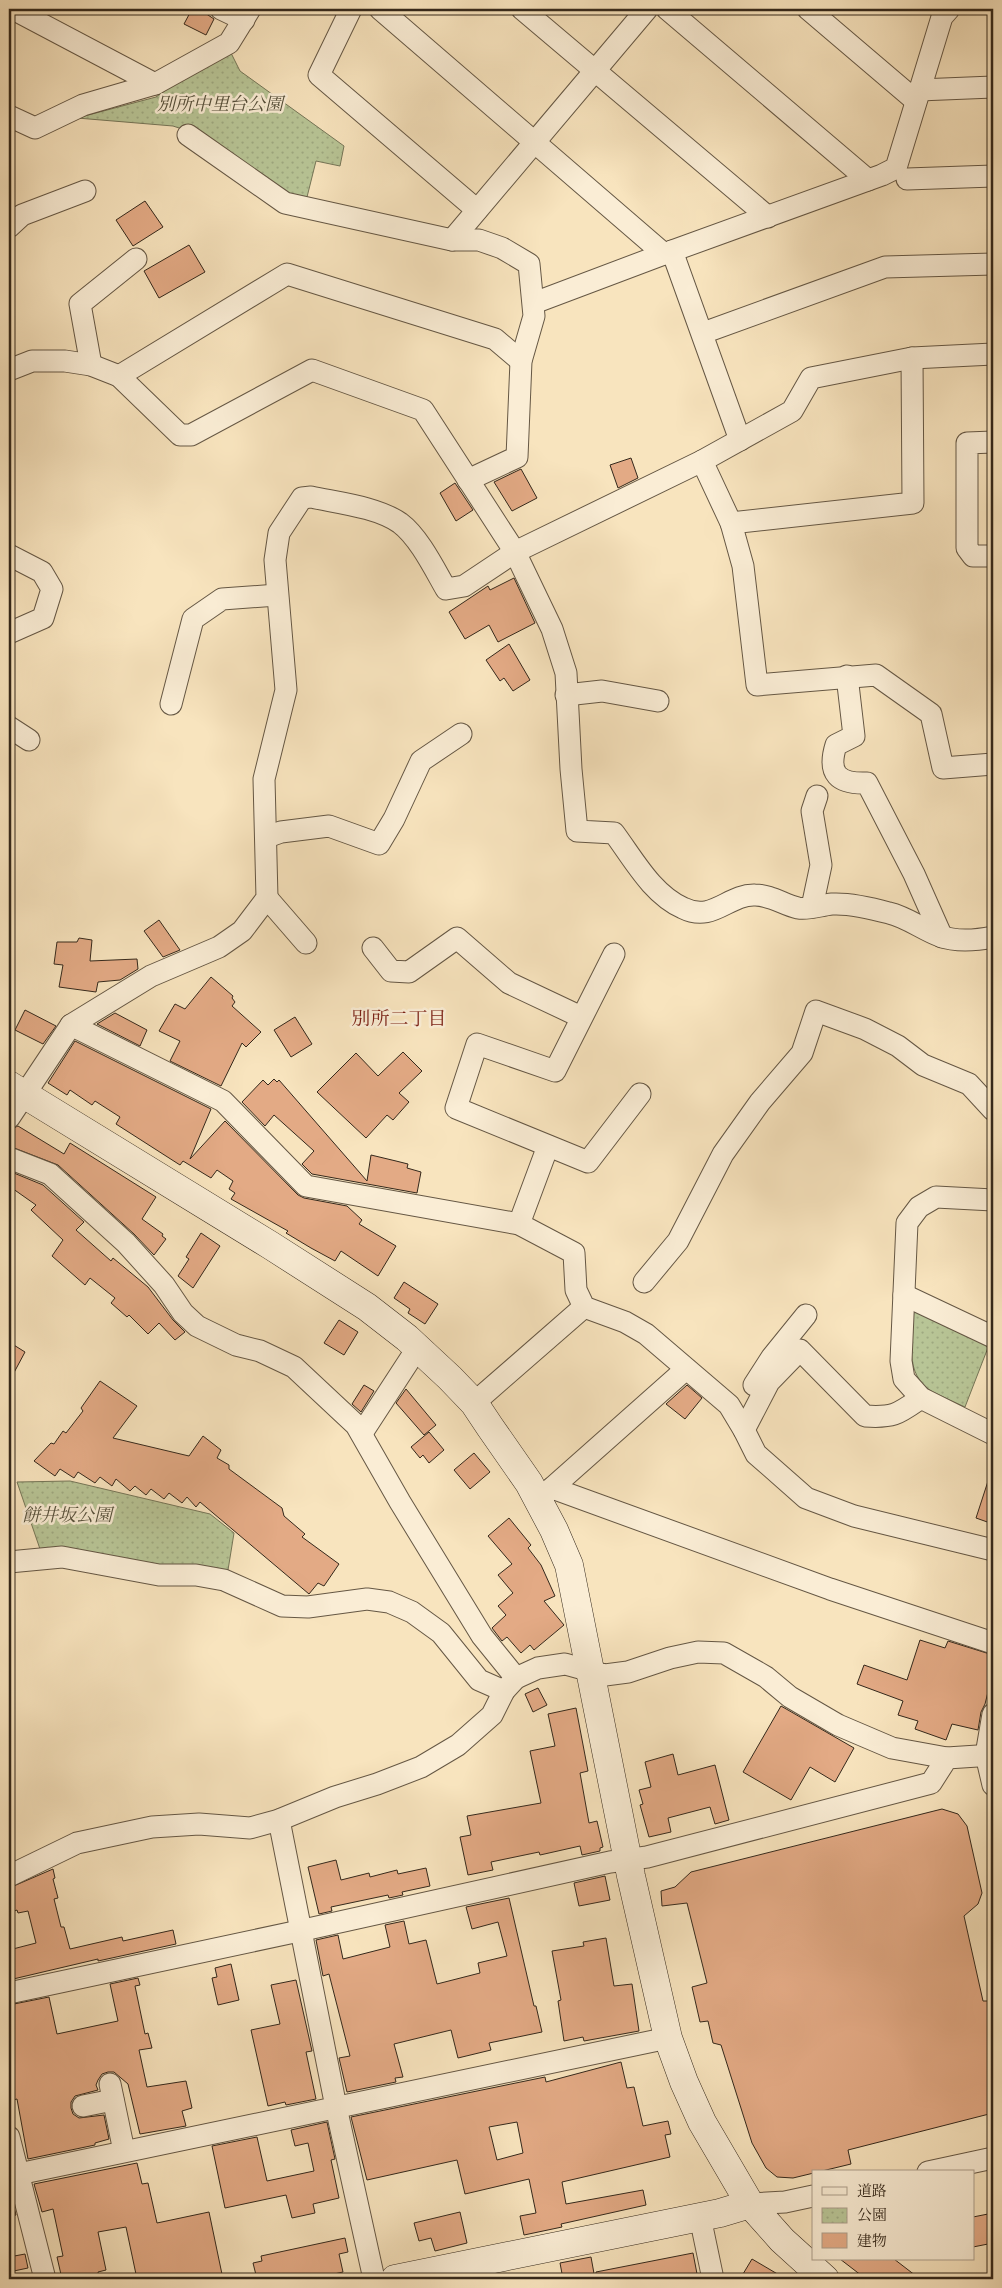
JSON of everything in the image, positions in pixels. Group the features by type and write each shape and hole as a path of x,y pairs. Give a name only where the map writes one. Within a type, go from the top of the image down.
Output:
{"street":[{"path":"13,9 155,84"},
{"path":"9,116 35,128 83,105 155,84 228,43 247,14 221,9"},
{"path":"351,9 319,75 476,210"},
{"path":"380,9 535,142 668,252 703,333 740,440"},
{"path":"522,9 594,72 768,217"},
{"path":"452,240 647,9"},
{"path":"667,9 887,179"},
{"path":"808,9 917,95 993,87"},
{"path":"887,179 896,168 942,17 949,9"},
{"path":"188,135 285,203 452,240 479,240 502,248 529,264 534,316 521,361 517,458 468,480"},
{"path":"534,303 668,252 768,217 887,179 993,176"},
{"path":"9,227 22,215 85,191"},
{"path":"91,365 80,304 136,259"},
{"path":"703,333 885,267 993,264"},
{"path":"119,376 287,274 495,339 521,361"},
{"path":"9,1118 17,1090 71,1025 151,976 219,947 242,931 267,898 267,836 264,779 286,690 275,560 279,533 302,498 312,497 367,509 400,523 424,550 446,589 464,586 515,552 702,461 792,410 811,378 912,358 993,354"},
{"path":"731,523 913,503 912,358"},
{"path":"9,370 32,361 65,361 91,365 119,376 180,435 191,435 314,362 423,410 515,552 536,593 561,654 566,673 566,695 577,831 614,833 651,883 669,900 684,909 708,912 738,899 754,895 778,899 798,908 833,904 863,907 892,913 942,937 981,939 993,937"},
{"path":"993,442 967,442 967,548 973,556 993,556"},
{"path":"702,461 731,523 743,566 756,685 847,676 876,676 931,714 943,768 993,764"},
{"path":"9,555 42,572 52,589 43,618 9,633"},
{"path":"170,704 193,619 222,599 277,595"},
{"path":"847,676 854,736 836,745 831,760 838,776 849,784 867,783 918,882 942,937"},
{"path":"566,695 602,691 658,701"},
{"path":"9,727 29,740"},
{"path":"267,836 281,832 329,826 379,844 394,820 421,761 461,734"},
{"path":"812,907 821,865 812,811 817,796"},
{"path":"267,898 306,943"},
{"path":"373,948 391,972 409,972 457,938 509,983 581,1017"},
{"path":"614,954 555,1071 476,1044 456,1108 588,1162 640,1094"},
{"path":"644,1282 678,1241 722,1154 760,1102 802,1053 816,1011 865,1029 898,1046 923,1065 969,1084 993,1110"},
{"path":"71,1025 223,1100 306,1186 519,1224 574,1253 576,1290 584,1306 625,1322 646,1334 748,1422"},
{"path":"17,1090 270,1244 351,1296 418,1347 474,1404 529,1483 545,1494 993,1643"},
{"path":"519,1224 548,1146"},
{"path":"9,1158 50,1174 126,1243 164,1284 182,1313 197,1326 236,1345 260,1351 294,1368 325,1394 362,1433 400,1502 510,1684"},
{"path":"993,1200 936,1197 919,1207 907,1223 901,1361 904,1379 921,1398 993,1434"},
{"path":"904,1294 993,1336"},
{"path":"474,1404 584,1306"},
{"path":"806,1315 772,1357 744,1402 756,1454 806,1498 854,1516 993,1550"},
{"path":"362,1433 418,1347"},
{"path":"748,1422 769,1382 800,1350 865,1416 886,1418 903,1411 921,1398"},
{"path":"545,1494 686,1369"},
{"path":"545,1494 554,1530 569,1565 628,1859 668,2038 684,2082 702,2122 750,2204 782,2240 825,2279"},
{"path":"9,1562 62,1557 159,1575 196,1575 224,1580 282,1606 308,1608 367,1599 390,1602 412,1612 441,1633 479,1680 510,1684"},
{"path":"9,1876 77,1843 144,1829 199,1824 250,1828 279,1820 335,1797 421,1767 458,1745 479,1728 492,1715 510,1684 538,1668 565,1664 605,1675 628,1672 670,1658 698,1652 724,1653 766,1677 790,1696 838,1725 892,1748 947,1758 990,1755"},
{"path":"993,1714 990,1755 993,1785"},
{"path":"9,1993 300,1932 628,1859 647,1857 931,1783 947,1758"},
{"path":"279,1820 336,2107 374,2279"},
{"path":"13,2175 668,2038"},
{"path":"83,2106 111,2092 124,2151"},
{"path":"9,2137 13,2175 45,2279"},
{"path":"937,2170 993,2158"},
{"path":"395,2279 700,2217 750,2204 785,2202 812,2196"},
{"path":"700,2217 713,2279"}],"green space":[{"name":"別所中里台公園","path":"230,51 240,71 344,146 340,166 316,161 307,197 291,196 191,132 173,126 77,118 156,97 194,70"},
{"path":"914,1310 989,1345 965,1407 933,1392 923,1385 917,1376 911,1355"},
{"name":"餅井坂公園","path":"70,1481 210,1514 234,1533 228,1570 164,1566 40,1549 17,1482"}],"building":[{"path":"192,9 199,9 214,19 206,35 184,24"},
{"path":"145,201 163,227 133,246 116,220"},
{"path":"189,245 205,272 159,298 144,271"},
{"path":"631,458 638,478 618,488 610,465"},
{"path":"521,469 537,498 512,511 494,482"},
{"path":"455,483 473,510 456,521 440,493"},
{"path":"514,578 535,623 498,642 489,625 465,639 449,612 488,586 490,590"},
{"path":"509,644 530,680 513,691 504,678 500,681 486,660"},
{"path":"159,920 180,950 163,957 144,931"},
{"path":"79,938 92,940 90,961 137,959 138,969 120,980 98,982 96,992 59,987 63,965 54,964 57,942 77,942"},
{"path":"211,977 233,996 232,998 235,1002 232,1006 261,1032 246,1047 242,1043 221,1086 170,1061 180,1041 159,1031 175,1004 185,1009"},
{"path":"25,1010 56,1026 43,1044 15,1030"},
{"path":"115,1013 147,1030 140,1046 97,1024"},
{"path":"295,1017 312,1044 291,1057 274,1030"},
{"path":"75,1041 211,1109 190,1159 225,1121 298,1195 304,1198 347,1206 362,1220 359,1224 396,1246 378,1276 341,1251 335,1261 286,1233 288,1231 231,1199 235,1193 229,1189 233,1181 217,1170 211,1178 183,1161 180,1165 116,1124 120,1117 95,1101 92,1105 70,1090 67,1095 48,1083"},
{"path":"403,1052 422,1071 399,1093 409,1102 393,1120 387,1115 366,1138 317,1092 356,1053 378,1076"},
{"path":"274,1079 277,1082 279,1080 367,1181 371,1155 408,1164 407,1168 421,1172 417,1193 312,1174 302,1164 314,1151 274,1115 265,1126 242,1102 263,1080 268,1085"},
{"path":"18,1126 64,1154 70,1143 156,1197 142,1219 163,1234 162,1236 166,1239 154,1255 134,1234 58,1165 9,1146 9,1130"},
{"path":"9,1171 43,1185 84,1222 76,1230 111,1261 113,1258 148,1287 173,1320 185,1332 175,1340 159,1323 148,1334 129,1315 127,1317 111,1303 115,1298 90,1278 85,1285 52,1256 63,1240 31,1210 36,1205 9,1186"},
{"path":"201,1233 220,1246 193,1288 178,1276 189,1259 186,1257"},
{"path":"404,1282 438,1304 425,1324 408,1313 410,1309 394,1298"},
{"path":"339,1320 358,1332 344,1355 324,1343"},
{"path":"9,1342 25,1352 9,1382"},
{"path":"100,1381 137,1406 113,1438 189,1456 203,1436 221,1450 217,1458 229,1465 229,1469 282,1508 284,1516 305,1534 302,1537 339,1564 324,1586 318,1583 309,1594 200,1502 196,1507 187,1497 182,1503 169,1493 164,1499 151,1489 146,1495 135,1486 130,1491 116,1479 112,1486 100,1477 95,1483 78,1472 74,1478 60,1469 55,1476 34,1461 51,1443 54,1444 63,1431 66,1433 83,1411 81,1408"},
{"path":"364,1385 374,1391 361,1412 352,1404"},
{"path":"687,1385 702,1398 685,1419 666,1404"},
{"path":"406,1389 436,1425 424,1435 396,1403"},
{"path":"429,1432 444,1450 429,1463 423,1455 420,1458 411,1447"},
{"path":"474,1453 490,1472 470,1489 454,1470"},
{"path":"990,1475 993,1476 993,1524 976,1518"},
{"path":"509,1518 531,1545 528,1548 541,1565 555,1596 544,1601 564,1625 534,1650 530,1645 521,1653 507,1637 502,1641 492,1628 506,1615 498,1606 513,1593 498,1575 512,1564 488,1536"},
{"path":"920,1640 945,1648 948,1641 993,1655 993,1672 985,1704 981,1712 978,1730 952,1724 946,1740 915,1729 918,1721 898,1715 903,1701 857,1684 864,1665 907,1680"},
{"path":"538,1688 547,1705 533,1712 525,1694"},
{"path":"781,1706 854,1748 835,1782 810,1767 791,1800 743,1772"},
{"path":"576,1708 588,1771 580,1773 589,1823 597,1821 603,1847 600,1848 600,1851 582,1855 580,1846 540,1855 539,1852 491,1862 493,1870 468,1875 460,1837 471,1835 467,1816 541,1803 530,1751 555,1746 548,1714"},
{"path":"673,1754 678,1775 715,1765 729,1820 715,1824 710,1807 668,1818 671,1832 649,1837 640,1805 643,1804 639,1790 651,1787 645,1762"},
{"path":"942,1809 958,1814 967,1826 982,1893 978,1904 964,1916 983,2001 993,2001 993,2113 848,2150 851,2164 826,2170 812,2170 812,2173 793,2178 777,2177 766,2168 752,2143 721,2045 713,2043 708,2021 700,2022 692,1987 707,1983 687,1903 662,1906 661,1891 675,1887 691,1872"},
{"path":"336,1860 341,1880 369,1873 370,1877 397,1870 398,1874 426,1868 430,1886 402,1892 403,1895 389,1898 388,1895 331,1907 332,1911 319,1914 308,1867"},
{"path":"53,1869 55,1878 53,1879 58,1898 54,1899 61,1927 64,1927 70,1949 122,1937 123,1941 173,1930 176,1944 98,1961 98,1959 9,1980 9,1950 36,1943 28,1911 18,1913 17,1910 9,1913 9,1888"},
{"path":"605,1876 610,1900 579,1906 574,1883"},
{"path":"509,1898 534,2006 536,2006 542,2032 489,2043 491,2050 458,2058 451,2030 394,2044 403,2077 395,2078 396,2082 347,2092 339,2058 350,2056 329,1974 323,1976 316,1940 338,1935 343,1959 390,1947 385,1925 404,1921 409,1944 426,1940 437,1984 480,1973 478,1963 507,1956 498,1922 472,1929 466,1907"},
{"path":"606,1938 614,1986 632,1984 639,2031 584,2041 583,2037 564,2041 558,2001 561,2000 552,1951 584,1946 583,1942"},
{"path":"231,1964 239,2000 218,2005 212,1978 217,1977 215,1968"},
{"path":"138,1978 140,1985 135,1986 145,2034 148,2033 152,2048 139,2050 147,2087 186,2081 192,2108 182,2111 186,2126 140,2134 128,2084 114,2072 108,2072 102,2074 98,2080 96,2085 98,2090 75,2096 71,2102 71,2108 73,2114 79,2118 104,2115 109,2139 95,2143 95,2145 28,2159 17,2099 13,2100 9,2081 9,2005 49,1997 57,2034 118,2021 110,1984"},
{"path":"296,1980 312,2051 306,2052 316,2099 286,2105 285,2102 268,2106 251,2030 280,2024 271,1985"},
{"path":"621,2062 627,2088 634,2087 643,2126 668,2121 671,2134 665,2135 670,2157 562,2182 566,2204 643,2190 646,2205 561,2224 562,2227 524,2235 520,2216 536,2213 529,2179 465,2194 457,2160 367,2180 351,2117 545,2077 546,2082","holes":["517,2122 523,2153 497,2160 489,2127"]},
{"path":"327,2122 335,2159 331,2160 339,2198 313,2204 315,2213 292,2218 286,2195 225,2208 212,2146 257,2137 267,2181 314,2171 308,2143 295,2146 291,2130"},
{"path":"137,2163 142,2184 148,2183 157,2223 209,2212 223,2279 137,2279 126,2227 98,2232 106,2270 98,2272 99,2279 62,2279 57,2257 63,2256 53,2209 42,2212 34,2184"},
{"path":"9,2188 16,2215 9,2217"},
{"path":"460,2212 467,2243 435,2251 431,2238 419,2241 414,2223"},
{"path":"993,2213 993,2243 974,2247 974,2217"},
{"path":"345,2238 348,2252 339,2254 343,2272 312,2279 257,2279 253,2263 262,2261 261,2256"},
{"path":"693,2253 698,2279 596,2279 596,2272"},
{"path":"25,2254 28,2268 9,2272 9,2257"},
{"path":"591,2257 595,2279 563,2279 560,2263"},
{"path":"752,2259 786,2279 740,2279"},
{"path":"841,2260 895,2260 920,2279 866,2279"}],"district":[{"name":"別所二丁目","path":"399,1019"}]}
